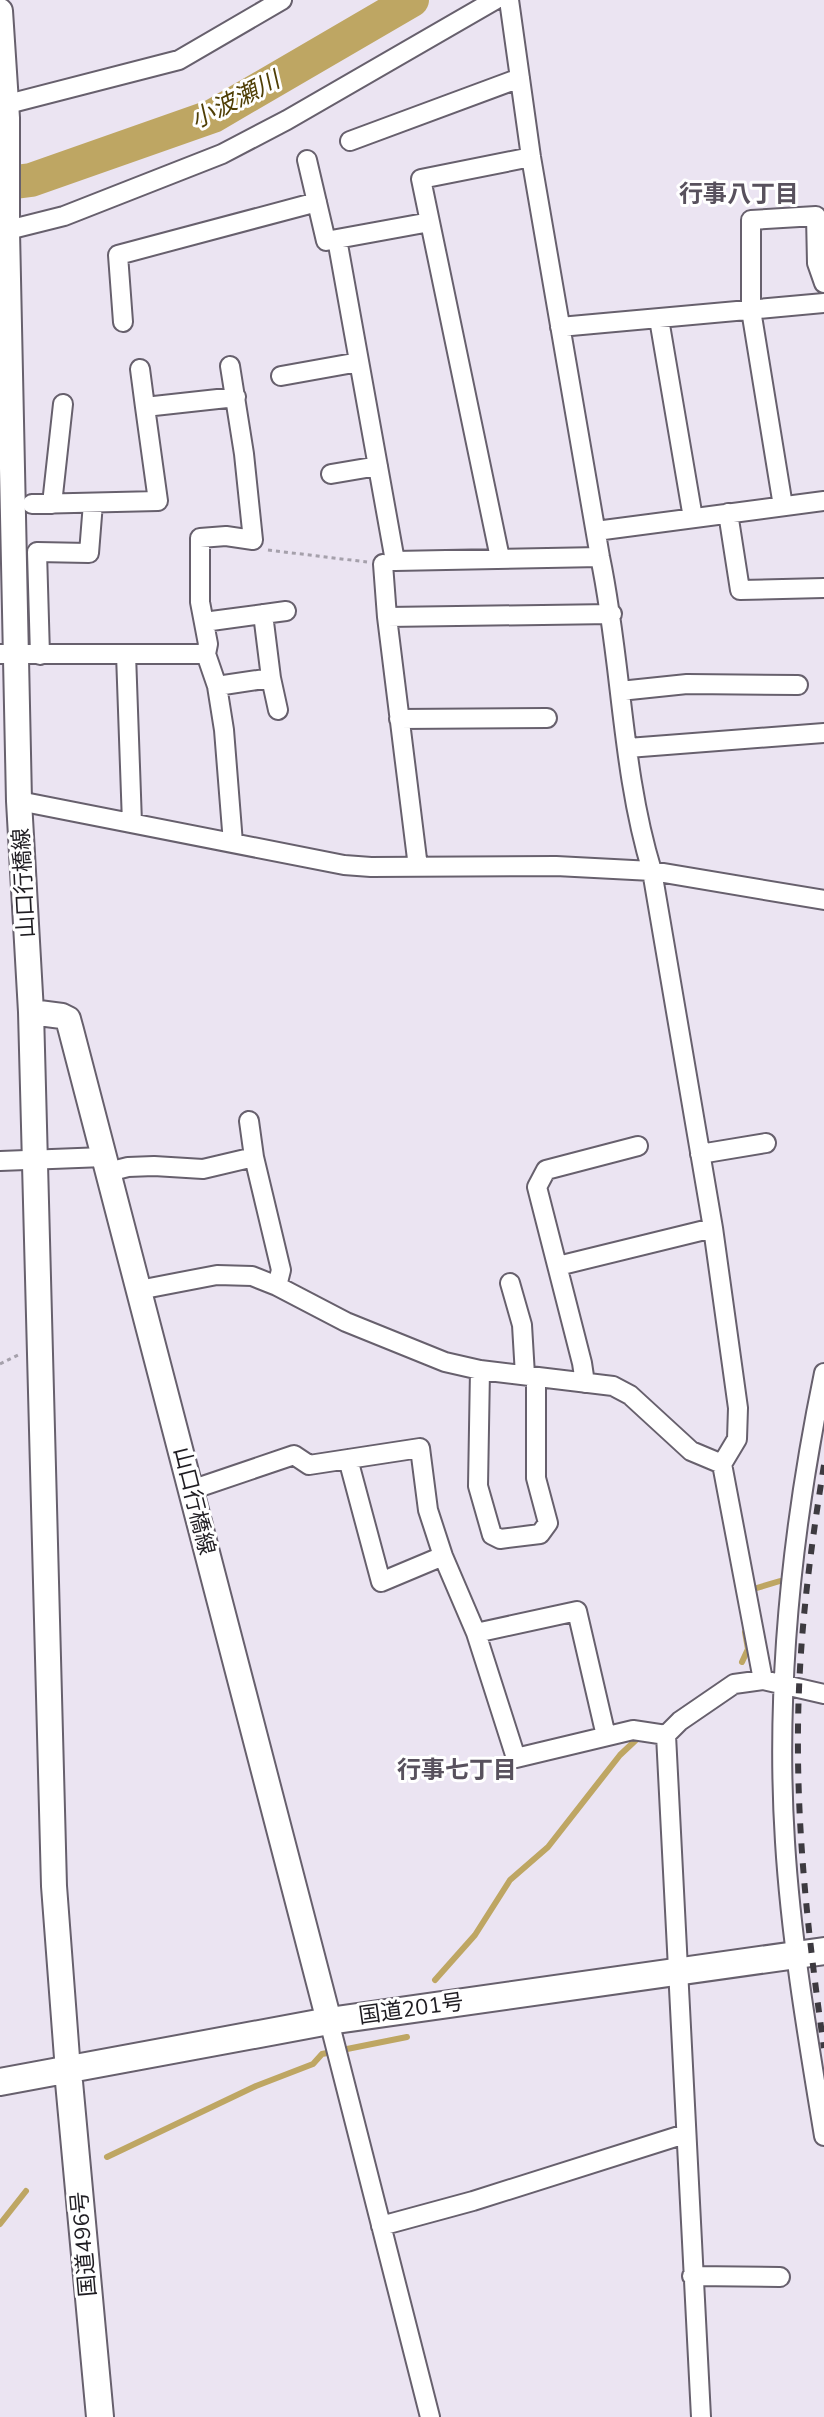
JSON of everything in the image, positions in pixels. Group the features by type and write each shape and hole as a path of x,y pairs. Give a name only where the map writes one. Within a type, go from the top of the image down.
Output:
{"highway":[{"name":"国道201号","path":"0,2082 329,2021 824,1951"},
{"name":"国道496号","path":"68,2071 100,2417"}],"main road":[{"name":"山口行橋線","path":"0,11 19,654 10,797 31,1012 54,1886 68,2071"},
{"name":"山口行橋線","path":"31,1012 68,1019 329,2021"}],"street":[{"path":"4,109 179,60 282,0"},
{"path":"5,226 64,216 222,154 495,0"},
{"path":"509,0 531,157 612,614 620,691 643,843 652,871 713,1228 738,1408 737,1439 722,1464 763,1680"},
{"path":"350,141 520,78"},
{"path":"500,558 421,179 531,157"},
{"path":"307,160 326,241 430,222"},
{"path":"123,322 118,255 317,202"},
{"path":"783,506 751,310 751,220 816,216 817,263 824,283"},
{"path":"337,239 395,561 600,557"},
{"path":"560,327 824,303"},
{"path":"659,319 693,518"},
{"path":"281,376 359,362"},
{"path":"230,366 253,540 226,536 200,538 200,602 208,644 206,654 217,686 228,756 233,843"},
{"path":"32,504 158,501 140,369"},
{"path":"145,407 236,397"},
{"path":"52,504 63,404"},
{"path":"331,474 378,466"},
{"path":"596,531 824,501"},
{"path":"93,503 89,553 37,552 19,654 206,654"},
{"path":"728,513 740,590 824,588"},
{"path":"383,564 418,867"},
{"path":"204,622 286,611"},
{"path":"263,614 278,710"},
{"path":"387,617 612,614"},
{"path":"126,654 132,823"},
{"path":"217,686 271,678"},
{"path":"620,691 687,684 798,685"},
{"path":"399,719 547,718"},
{"path":"628,748 824,733"},
{"path":"10,797 344,865 556,866 652,871 824,900"},
{"path":"249,1121 254,1157 281,1270 277,1286"},
{"path":"700,1154 766,1143"},
{"path":"585,1383 537,1187 546,1170 638,1146"},
{"path":"0,1161 203,1169 254,1157"},
{"path":"558,1266 713,1228"},
{"path":"139,1290 226,1273 252,1276 346,1322 445,1362 480,1370 613,1386 630,1395 691,1451 722,1464"},
{"path":"480,1370 478,1486 492,1535 500,1539 540,1534 548,1523 536,1478 530,1376 522,1325 510,1283"},
{"path":"824,1373 797,1529 782,1686 784,1839 797,1956 824,2136"},
{"path":"191,1490 294,1455 309,1465 420,1448 428,1510 443,1556 476,1633 516,1758 633,1730 666,1735"},
{"path":"348,1459 381,1582 443,1556"},
{"path":"476,1633 577,1611 606,1736"},
{"path":"701,2417 666,1735 680,1721 734,1684 763,1680 824,1694"},
{"path":"329,2021 430,2417"},
{"path":"381,2226 473,2201 685,2134"},
{"path":"692,2276 780,2277"}],"path":[{"path":"269,550 383,564"},
{"path":"0,1364 23,1352"}],"waterway":[{"name":"小波瀬川","path":"0,184 31,180 213,116 412,0"},
{"path":"750,1590 780,1581"},
{"path":"742,1662 748,1649 745,1632"},
{"path":"435,1980 475,1935 510,1880 548,1847 620,1755 637,1739"},
{"path":"107,2157 256,2086 313,2064 322,2054 407,2037"},
{"path":"0,2224 26,2191"}],"railway":[{"path":"824,1465 805,1605 798,1734 803,1869 824,2048"}],"district":[{"name":"行事八丁目","path":"739,194"},
{"name":"行事七丁目","path":"457,1770"}]}
